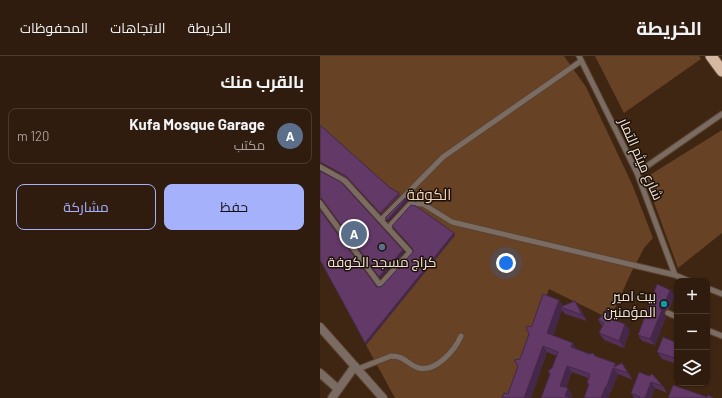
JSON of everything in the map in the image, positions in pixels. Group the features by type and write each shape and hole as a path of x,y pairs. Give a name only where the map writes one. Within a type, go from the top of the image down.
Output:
{"highway":[{"path":"711,56 722,71"}],"street":[{"path":"320,328 383,398"},
{"path":"332,398 356,367"},
{"path":"320,373 338,389"}],"lane":[{"name":"شارع ميثم التمار","path":"580,58 637,173 675,275"},
{"path":"381,220 443,158 580,58"},
{"path":"637,173 722,114"},
{"path":"320,167 345,181 410,252 380,285 320,203"},
{"path":"388,228 411,203 423,204 452,222 675,275 682,278"},
{"path":"710,289 722,294"},
{"path":"668,313 674,316"},
{"path":"710,331 722,336"},
{"path":"356,367 391,356 402,357 418,368 433,367 445,358 454,348 461,336"}],"shaded area":[{"path":"320,56 564,56 586,87 632,184 653,238 644,248 610,319 549,289 510,398 395,398 366,345 455,235 390,188 320,126"},
{"path":"595,56 699,56 701,59 624,113"},
{"path":"722,130 722,233 678,268 645,178"}],"building":[{"path":"320,125 389,187 399,193 380,213 346,176 320,162"},
{"path":"320,171 341,182 403,250 379,277 320,198"},
{"path":"405,198 406,199 387,220 385,218"},
{"path":"411,205 416,206 454,233 365,343 320,260 320,210 377,287 379,287 382,286 413,252 412,248 392,226"},
{"path":"657,284 670,290 665,303 660,305 660,309 662,310 650,339 638,335"},
{"path":"543,294 559,300 547,333 573,343 571,347 589,354 593,353 595,356 615,363 614,367 622,363 628,373 613,368 601,398 584,398 589,384 587,383 590,374 567,366 560,386 568,388 565,396 571,398 541,398 550,374 548,371 552,368 558,352 543,346 524,398 502,398 504,393 508,394 518,366 514,360 520,359 529,334 526,327 532,326"},
{"path":"575,301 582,315 560,307"},
{"path":"608,308 608,318 625,324 619,341 599,333 604,323 598,320"},
{"path":"663,337 674,342 674,358 657,352"},
{"path":"639,372 649,376 652,374 663,386 651,382 645,398 639,398 640,397 631,393"},
{"path":"673,385 714,398 668,398"}],"place":[{"name":"Kufa Mosque Garage","path":"354,234"},
{"name":"كراج مسجد الكوفة","path":"382,247"},
{"name":"بيت امير المؤمنين","path":"664,304"}],"district":[{"name":"الكوفة","path":"429,195"}]}
